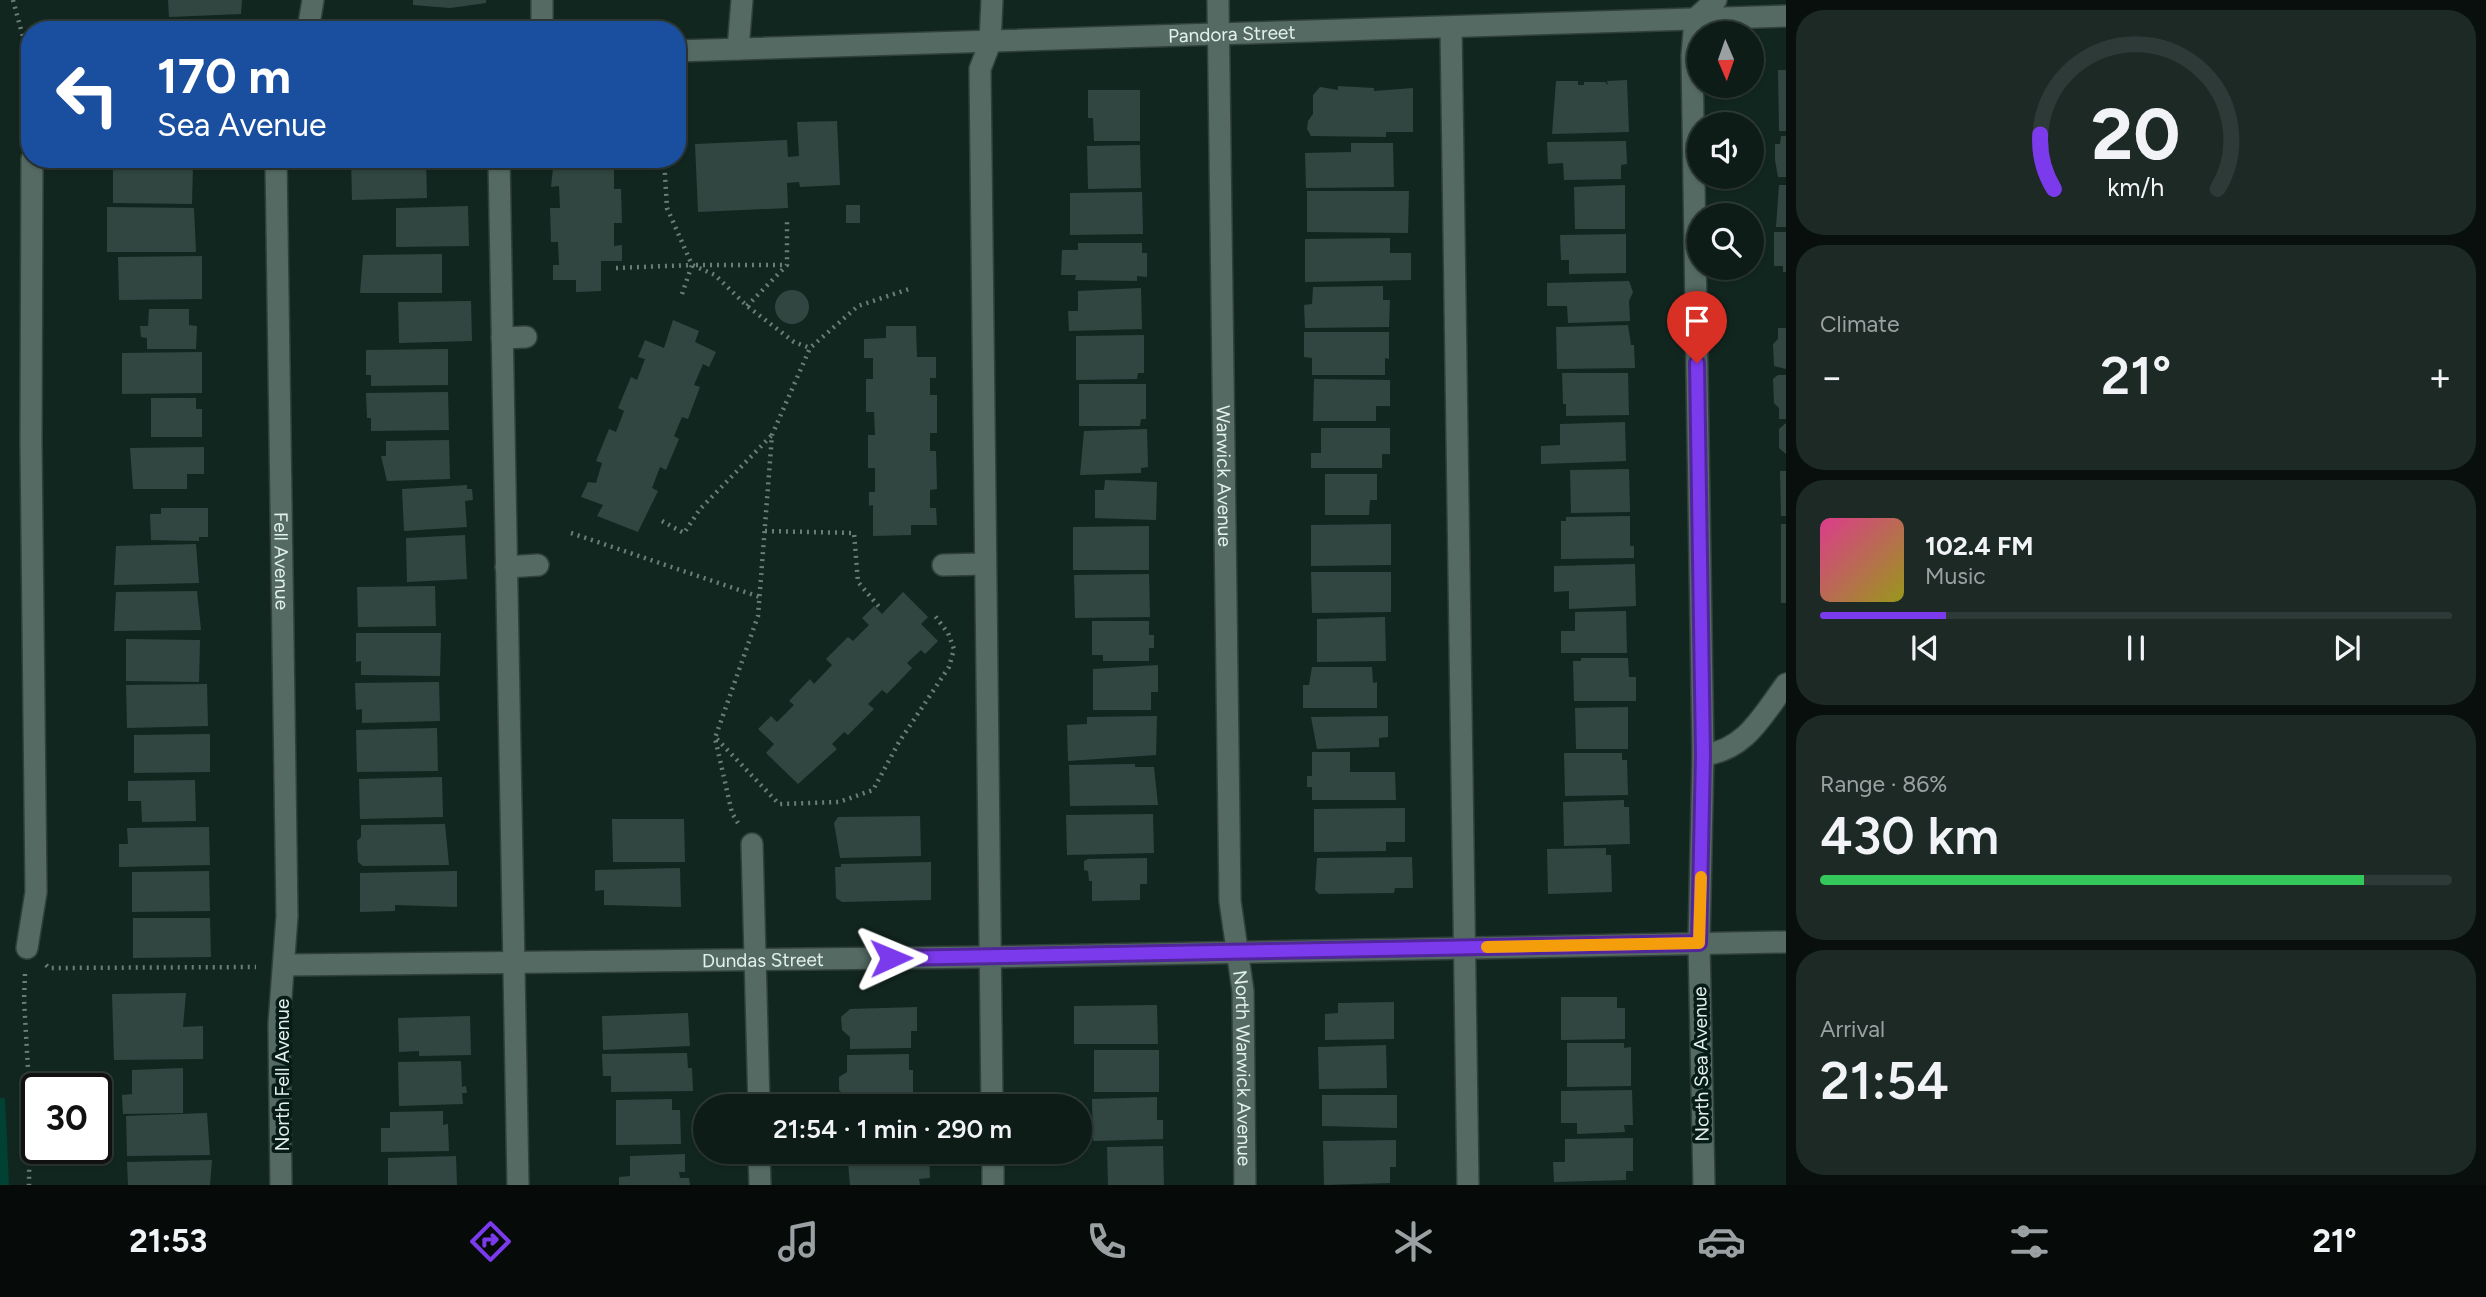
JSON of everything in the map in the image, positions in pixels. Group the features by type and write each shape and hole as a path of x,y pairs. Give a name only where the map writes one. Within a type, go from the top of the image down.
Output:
{"street":[{"path":"310,21 313,0"},
{"path":"542,0 542,21"},
{"path":"737,49 742,0"},
{"path":"992,0 990,43 980,69 985,564 977,752 989,957 992,1094"},
{"name":"Warwick Avenue","path":"1219,0 1230,901 1238,950"},
{"path":"1695,19 1716,0"},
{"name":"Pandora Street","path":"686,51 1219,36 1786,16"},
{"name":"North Sea Avenue","path":"1695,19 1692,55 1703,755 1699,943 1704,1185"},
{"path":"1451,26 1468,1185"},
{"path":"27,948 36,892 31,456 32,168"},
{"name":"Fell Avenue","path":"276,168 287,916 285,965"},
{"path":"499,168 518,1185"},
{"path":"502,338 526,337"},
{"path":"943,565 985,564"},
{"path":"506,567 538,565"},
{"path":"1703,755 1734,747 1747,735 1786,684"},
{"path":"752,844 757,959 758,1094"},
{"name":"Dundas Street","path":"285,965 989,957 1238,950 1786,942"},
{"name":"North Warwick Avenue","path":"1238,950 1243,991 1245,1185"},
{"name":"North Fell Avenue","path":"281,1185 279,1024 285,965"},
{"path":"759,1164 760,1185"},
{"path":"993,1164 993,1185"}],"path":[{"path":"13,0 21,30"},
{"path":"665,168 667,208 692,265 681,297"},
{"path":"747,306 787,265 787,219"},
{"path":"692,265 715,275 747,306 794,342 810,348"},
{"path":"616,268 787,265"},
{"path":"752,844 732,814 715,738 758,616 772,435 810,348 858,306 909,289"},
{"path":"662,521 684,533 700,509 772,435"},
{"path":"765,531 855,533 858,582 880,608"},
{"path":"571,533 761,597"},
{"path":"715,738 779,804 839,802 873,790 899,742 949,667 954,649 935,616"},
{"path":"27,948 49,968 262,967"},
{"path":"27,948 24,1000 30,1103 29,1185"}],"green space":[{"path":"0,1098 5,1098 9,1185 0,1185"}],"building":[{"path":"168,0 242,0 241,14 169,17"},
{"path":"413,0 486,0 486,3 450,8 413,5"},
{"path":"1778,70 1786,70 1786,131 1779,131"},
{"path":"1627,80 1629,132 1552,134 1556,81 1578,81 1578,85 1584,85 1584,82 1605,82 1608,85 1607,81"},
{"path":"1338,86 1374,88 1374,91 1413,88 1413,132 1386,132 1386,137 1311,136 1307,129 1313,114 1313,95 1320,87 1338,90"},
{"path":"1088,90 1140,90 1140,141 1094,141 1093,118 1088,118"},
{"path":"837,121 840,185 800,187 799,182 787,183 788,208 698,212 695,144 787,140 788,157 799,156 797,122"},
{"path":"1781,136 1786,136 1786,177 1778,177 1775,160 1775,144 1780,144"},
{"path":"1626,141 1627,164 1621,165 1621,179 1564,180 1563,163 1548,164 1547,142"},
{"path":"1351,143 1393,143 1394,187 1306,188 1305,153 1351,152"},
{"path":"1140,145 1141,188 1088,189 1087,146"},
{"path":"113,168 193,168 192,204 113,203"},
{"path":"351,168 426,168 427,198 352,200"},
{"path":"553,168 614,168 614,189 621,189 622,223 614,223 614,246 622,245 622,261 601,261 601,291 576,292 576,280 553,280 553,265 559,265 558,242 551,242 550,208 560,208 559,186 551,187"},
{"path":"1625,185 1625,229 1575,229 1574,187"},
{"path":"1779,185 1786,185 1786,227 1776,227"},
{"path":"1307,191 1409,191 1408,233 1307,232"},
{"path":"1142,192 1143,234 1070,235 1070,193"},
{"path":"846,205 860,205 860,223 846,223"},
{"path":"468,206 469,246 396,247 396,208"},
{"path":"107,207 194,208 196,252 107,252"},
{"path":"1774,232 1786,232 1786,272 1783,272 1783,266 1774,266"},
{"path":"1626,234 1626,273 1569,274 1569,260 1561,260 1560,235"},
{"path":"1390,238 1390,253 1411,253 1411,280 1305,282 1305,239"},
{"path":"1078,243 1142,243 1142,253 1147,253 1147,277 1137,276 1137,281 1075,280 1076,275 1061,275 1062,250 1078,250"},
{"path":"442,254 442,293 360,293 363,255"},
{"path":"202,256 202,299 119,300 118,257"},
{"path":"1629,281 1633,292 1629,301 1630,321 1568,323 1567,306 1547,306 1547,283"},
{"path":"1383,286 1383,300 1390,300 1389,327 1305,328 1304,305 1312,304 1313,287"},
{"path":"1141,288 1142,329 1069,331 1068,311 1078,311 1078,291"},
{"path":"792,290 804,295 809,307 804,319 792,324 780,319 775,307 780,295"},
{"path":"471,301 472,341 399,343 398,302"},
{"path":"149,309 189,309 189,325 197,326 196,349 147,349 147,338 141,337 140,326 148,326"},
{"path":"673,320 699,331 695,342 716,352 709,367 703,364 694,385 700,387 688,419 682,417 674,436 679,439 666,470 660,467 652,488 658,491 638,532 597,516 603,505 581,497 588,482 596,483 602,463 596,461 609,429 616,432 624,411 618,408 631,377 637,380 645,359 638,357 645,340 664,348"},
{"path":"1628,325 1631,345 1634,345 1635,368 1557,369 1556,327"},
{"path":"886,326 916,326 917,357 936,357 936,378 930,378 930,395 937,395 937,433 930,433 930,451 936,451 937,489 930,490 930,508 936,508 937,525 911,525 911,535 873,536 873,505 869,506 869,492 875,492 875,468 868,468 868,435 875,435 874,412 866,412 866,379 873,379 873,358 864,358 864,339 886,338"},
{"path":"1778,328 1786,328 1786,369 1774,366 1773,344 1778,339"},
{"path":"1304,332 1389,332 1389,359 1385,358 1385,375 1312,375 1312,358 1304,357"},
{"path":"1144,335 1144,373 1138,373 1137,379 1076,380 1076,336"},
{"path":"448,349 448,385 371,386 371,375 366,375 366,350"},
{"path":"202,352 202,393 122,394 122,353"},
{"path":"1562,373 1628,373 1629,415 1566,416"},
{"path":"1778,375 1786,375 1786,419 1779,419 1779,408 1774,403 1773,379"},
{"path":"1314,379 1390,380 1390,406 1376,406 1376,421 1313,421"},
{"path":"1079,384 1146,384 1146,419 1141,419 1140,426 1079,426"},
{"path":"448,392 449,430 371,431 371,418 367,418 366,393"},
{"path":"151,398 196,398 196,409 202,409 202,437 151,437"},
{"path":"1625,422 1626,461 1541,464 1541,446 1560,445 1560,424"},
{"path":"1786,423 1786,454 1779,448 1779,429"},
{"path":"1321,428 1390,428 1390,454 1382,454 1382,468 1311,468 1311,453 1321,453"},
{"path":"1147,429 1148,467 1141,468 1141,473 1080,475 1084,431"},
{"path":"449,440 450,479 387,481 381,456 386,456 386,441"},
{"path":"204,447 204,474 187,474 187,489 133,489 130,448"},
{"path":"1629,469 1630,512 1571,513 1570,470"},
{"path":"1780,471 1786,471 1786,516 1781,516"},
{"path":"1325,474 1377,474 1377,500 1370,500 1369,515 1325,515"},
{"path":"1105,480 1157,482 1156,520 1095,518 1095,490 1104,490"},
{"path":"467,485 467,489 472,489 473,500 465,501 467,527 404,531 402,489"},
{"path":"161,508 208,508 208,537 199,537 199,541 151,540 150,514 161,514"},
{"path":"1630,516 1630,546 1634,546 1634,558 1561,559 1561,521 1566,521 1566,517"},
{"path":"1391,524 1391,565 1311,566 1311,525"},
{"path":"1781,524 1786,524 1786,603 1781,603"},
{"path":"1149,526 1149,570 1073,570 1073,527"},
{"path":"465,535 467,579 407,582 406,538"},
{"path":"196,544 199,583 114,585 116,546"},
{"path":"1635,564 1636,606 1569,609 1569,591 1554,592 1554,566"},
{"path":"1311,572 1391,572 1391,612 1312,613"},
{"path":"1149,574 1150,617 1075,618 1074,575"},
{"path":"435,586 436,626 358,627 357,587"},
{"path":"197,591 201,630 114,631 116,592"},
{"path":"903,592 928,617 921,624 938,641 925,654 921,650 907,663 912,668 887,694 882,690 868,704 874,709 848,735 844,732 832,744 837,749 798,784 766,753 774,744 758,729 771,716 777,722 794,705 789,701 810,679 814,684 832,665 826,659 848,637 853,641 869,625 862,618 874,606 882,614"},
{"path":"1626,611 1627,653 1561,653 1561,631 1575,631 1575,612"},
{"path":"1385,617 1386,661 1317,662 1317,619"},
{"path":"1092,621 1149,621 1149,635 1154,635 1154,648 1149,648 1149,661 1103,661 1103,655 1092,655"},
{"path":"356,633 441,633 440,676 361,675 361,661 356,662"},
{"path":"126,639 200,640 199,682 126,681"},
{"path":"1581,658 1628,658 1629,677 1636,677 1636,701 1574,701 1573,661 1581,661"},
{"path":"1158,665 1158,692 1151,692 1151,710 1093,710 1093,669"},
{"path":"1312,667 1372,667 1373,683 1377,682 1377,708 1303,708 1303,685 1309,685"},
{"path":"439,682 440,721 362,723 362,709 356,710 355,683"},
{"path":"207,684 208,726 127,728 126,685"},
{"path":"1628,707 1628,749 1576,749 1575,708"},
{"path":"1157,716 1156,755 1068,761 1067,725 1087,724 1087,717"},
{"path":"1388,716 1388,737 1379,738 1379,747 1317,749 1311,717"},
{"path":"437,728 438,771 357,772 356,730"},
{"path":"210,734 210,772 134,773 134,735"},
{"path":"1312,752 1350,752 1350,772 1395,772 1396,800 1312,800 1312,787 1307,787 1307,776 1312,776"},
{"path":"1564,753 1622,753 1622,760 1627,760 1628,795 1565,796"},
{"path":"1135,764 1135,767 1154,767 1158,805 1070,806 1069,765"},
{"path":"442,777 443,817 360,819 359,779"},
{"path":"195,780 196,821 142,822 141,801 128,801 128,781"},
{"path":"1624,800 1624,807 1629,807 1630,844 1564,846 1563,802"},
{"path":"1405,808 1405,842 1386,842 1386,851 1314,852 1314,809"},
{"path":"1153,814 1154,853 1067,855 1066,815"},
{"path":"920,816 921,856 840,858 834,823 838,817"},
{"path":"612,819 684,819 685,862 613,862"},
{"path":"445,824 449,865 363,866 358,862 357,841 361,837 361,825"},
{"path":"209,827 210,865 119,867 119,844 128,844 127,828"},
{"path":"1606,848 1606,855 1611,855 1612,892 1548,894 1547,849"},
{"path":"1412,857 1413,888 1395,888 1394,893 1319,894 1315,890 1317,858"},
{"path":"1147,858 1147,884 1140,884 1140,900 1092,901 1092,881 1089,881 1088,871 1084,870 1084,861"},
{"path":"931,862 931,900 842,902 836,898 835,867 841,867 841,864"},
{"path":"680,868 681,907 604,905 604,890 595,891 595,870"},
{"path":"209,871 210,911 132,912 132,872"},
{"path":"457,871 457,907 395,905 395,911 360,912 360,873"},
{"path":"133,918 210,918 211,957 133,958"},
{"path":"186,993 183,1027 203,1026 203,1059 114,1060 112,994"},
{"path":"1561,997 1617,997 1617,1008 1625,1008 1625,1039 1561,1040"},
{"path":"1394,1002 1394,1039 1325,1040 1325,1014 1338,1013 1338,1003"},
{"path":"1157,1005 1158,1044 1074,1044 1074,1006"},
{"path":"917,1007 917,1031 911,1031 911,1048 850,1049 850,1037 842,1030 841,1017 850,1009"},
{"path":"688,1013 690,1046 603,1050 602,1016"},
{"path":"470,1016 471,1055 419,1056 419,1051 399,1052 398,1018"},
{"path":"1567,1043 1624,1043 1624,1048 1631,1047 1631,1086 1567,1087"},
{"path":"1386,1045 1387,1088 1319,1089 1318,1047"},
{"path":"1094,1050 1159,1050 1159,1092 1094,1092"},
{"path":"687,1053 688,1068 692,1068 693,1091 611,1092 611,1076 603,1076 602,1054"},
{"path":"909,1054 909,1070 913,1070 913,1092 844,1094 839,1090 839,1077 847,1072 847,1055"},
{"path":"461,1061 462,1087 466,1086 467,1093 462,1093 463,1104 399,1106 398,1062"},
{"path":"183,1068 183,1113 123,1114 122,1095 132,1094 132,1070"},
{"path":"1632,1090 1633,1125 1624,1125 1625,1132 1577,1134 1577,1123 1561,1123 1561,1091"},
{"path":"1322,1095 1397,1095 1397,1128 1322,1126"},
{"path":"1157,1097 1157,1120 1163,1120 1163,1139 1093,1141 1092,1099"},
{"path":"672,1099 672,1110 680,1110 681,1144 616,1145 616,1100"},
{"path":"443,1111 443,1125 448,1124 449,1151 381,1152 381,1128 390,1128 390,1112"},
{"path":"207,1113 210,1155 127,1156 126,1116"},
{"path":"1633,1138 1633,1171 1626,1171 1626,1180 1554,1182 1553,1162 1565,1162 1565,1139"},
{"path":"1396,1140 1396,1167 1390,1167 1390,1183 1324,1185 1323,1141"},
{"path":"1163,1146 1164,1185 1108,1185 1107,1147"},
{"path":"685,1154 685,1172 679,1172 680,1178 689,1178 690,1185 619,1185 619,1177 630,1176 630,1156"},
{"path":"456,1156 457,1185 388,1185 388,1158"},
{"path":"212,1160 210,1185 128,1185 127,1162"},
{"path":"848,1164 929,1164 930,1178 919,1179 920,1185 850,1185"}],"slow traffic":[{"path":"1487,947 1699,943 1701,877"}],"route":[{"path":"891,958 1699,943 1703,755 1697,363"}]}
